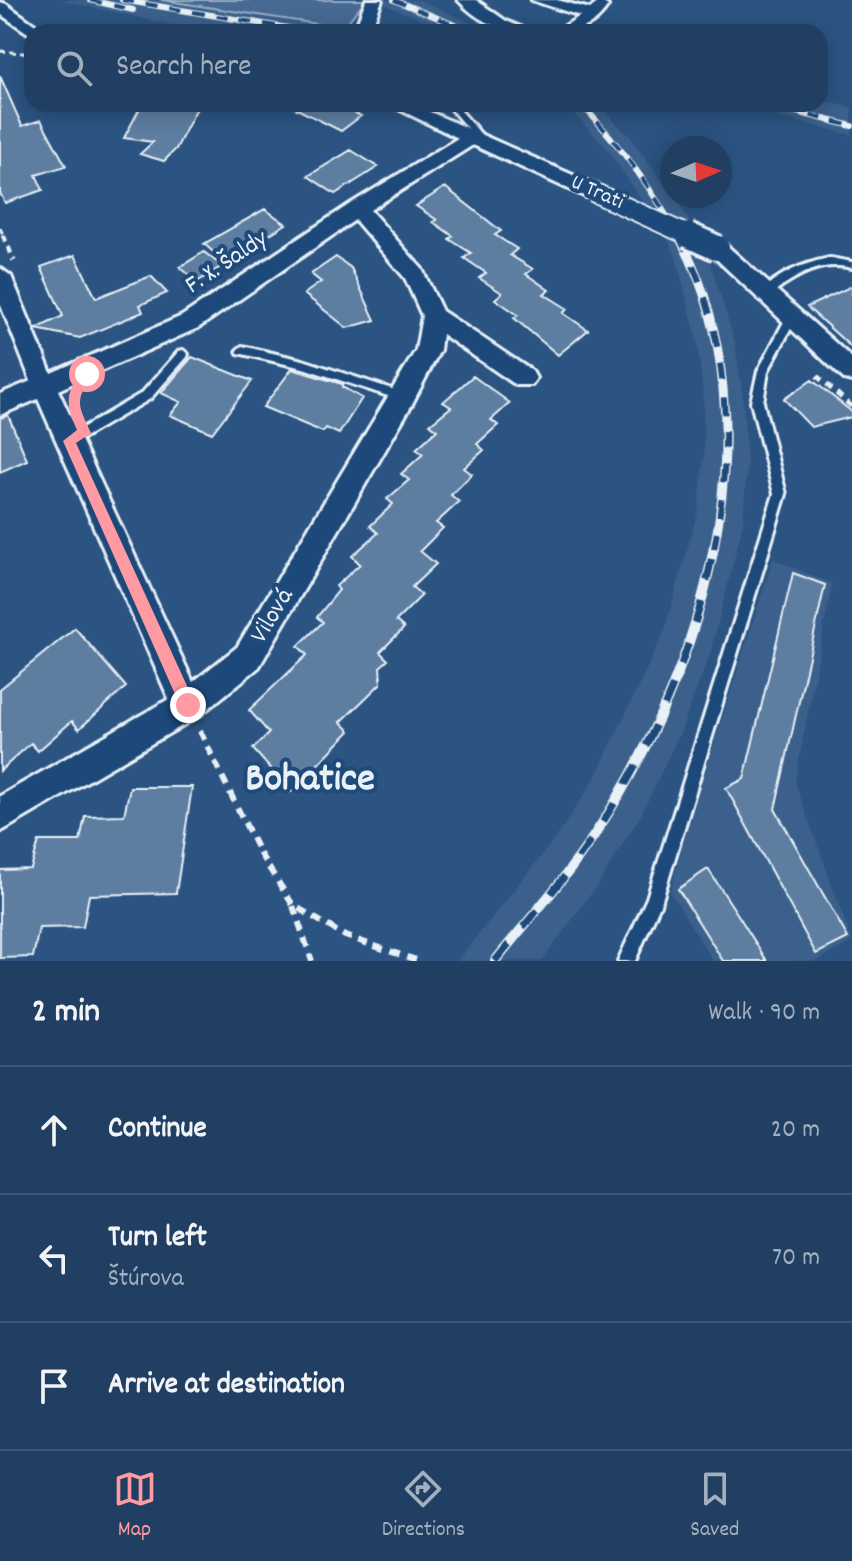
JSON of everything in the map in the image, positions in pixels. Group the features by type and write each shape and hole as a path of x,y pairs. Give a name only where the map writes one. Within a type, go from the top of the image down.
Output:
{"street":[{"path":"365,24 374,0"},
{"path":"466,0 500,24"},
{"path":"539,0 594,15"},
{"path":"578,24 594,15 604,0"},
{"path":"0,7 25,24"},
{"name":"U Trati","path":"414,112 717,248 852,372"},
{"name":"F. X. Šaldy","path":"0,405 190,322 357,209 478,142"},
{"path":"357,209 414,274 433,316 524,378"},
{"path":"0,276 44,385 188,705"},
{"name":"Vilová","path":"0,815 188,705 248,657 403,397 428,350 433,316"}],"lane":[{"path":"457,112 478,142"},
{"path":"766,292 797,273 829,261 852,265"},
{"path":"626,961 659,885 780,494 757,402 763,371 792,317"},
{"path":"242,350 303,364 403,397"},
{"path":"69,441 146,396 183,354"}],"path":[{"path":"0,51 24,53"},
{"path":"188,705 260,854 293,905 312,961"},
{"path":"293,905 345,936 412,956 419,961"}],"shaded area":[{"path":"59,0 161,0 325,24 168,24"},
{"path":"161,0 365,0 346,24 317,24"},
{"path":"373,0 420,0 473,24 432,24"},
{"path":"828,102 852,108 852,135 759,112 828,112"},
{"path":"572,112 605,112 631,138 660,178 660,208 682,208 707,253 735,342 747,464 743,524 710,654 680,733 641,815 599,883 542,961 457,961 554,840 594,780 664,632 698,511 704,456 703,394 697,340 676,257 665,233 604,145"},
{"path":"773,559 832,584 795,782 852,941 817,961 713,961 670,892"}],"building":[{"path":"0,76 22,126 41,120 66,166 36,175 43,190 5,203 0,193"},
{"path":"138,112 195,112 176,149 164,161 140,154 153,142 124,138"},
{"path":"303,112 352,112 361,116 341,131"},
{"path":"351,150 378,167 335,194 308,176"},
{"path":"445,187 501,231 495,235 517,249 510,255 533,269 526,274 549,290 544,294 568,309 563,313 588,330 558,355 514,318 518,315 495,299 502,293 479,278 486,273 464,258 471,253 449,239 453,236 416,206"},
{"path":"265,209 286,224 225,262 204,244"},
{"path":"204,252 222,266 197,282 180,267"},
{"path":"75,255 96,298 151,276 167,293 140,305 143,312 80,338 36,329 63,316 41,267"},
{"path":"336,257 351,268 375,320 347,328 304,294 321,282 311,274"},
{"path":"852,286 852,348 807,307"},
{"path":"192,357 252,381 212,433 170,415 181,402 161,393"},
{"path":"292,369 342,384 342,387 362,398 339,434 326,428 323,432 263,407"},
{"path":"473,376 510,403 491,420 498,425 477,444 484,450 464,468 472,474 451,495 459,502 436,523 443,528 420,551 436,564 412,587 422,595 396,621 404,628 380,652 388,660 380,667 381,683 341,722 350,731 291,792 253,749 269,733 249,710 307,655 298,646 323,622 317,617 339,590 336,586 360,564 352,556 378,533 370,526 393,504 387,499 409,480 401,474 423,454 416,449 437,430 430,424 451,407 443,402"},
{"path":"812,380 852,412 852,417 811,427 784,399"},
{"path":"8,415 27,460 0,472 0,418"},
{"path":"793,573 825,585 775,809 848,938 816,954 726,788 744,779"},
{"path":"75,628 126,687 79,729 72,721 38,751 31,743 0,771 0,689"},
{"path":"130,787 192,787 176,893 89,895 83,927 39,928 33,957 0,958 0,870 31,869 39,841 80,841 85,816 124,815"},
{"path":"708,869 767,961 723,961 678,889"}],"railway":[{"path":"90,0 133,10"},
{"path":"122,0 264,24"},
{"path":"394,0 452,24"},
{"path":"588,112 634,167 679,237"},
{"path":"796,112 852,126"},
{"path":"679,237 708,309 718,348 723,388 724,469 714,549"},
{"path":"495,961 582,853 633,770 668,698 682,661 706,585 714,547"}],"district":[{"name":"Bohatice","path":"310,781"}],"route":[{"path":"87,374 75,388 73,399 73,407 84,433 69,441 188,705"}]}
